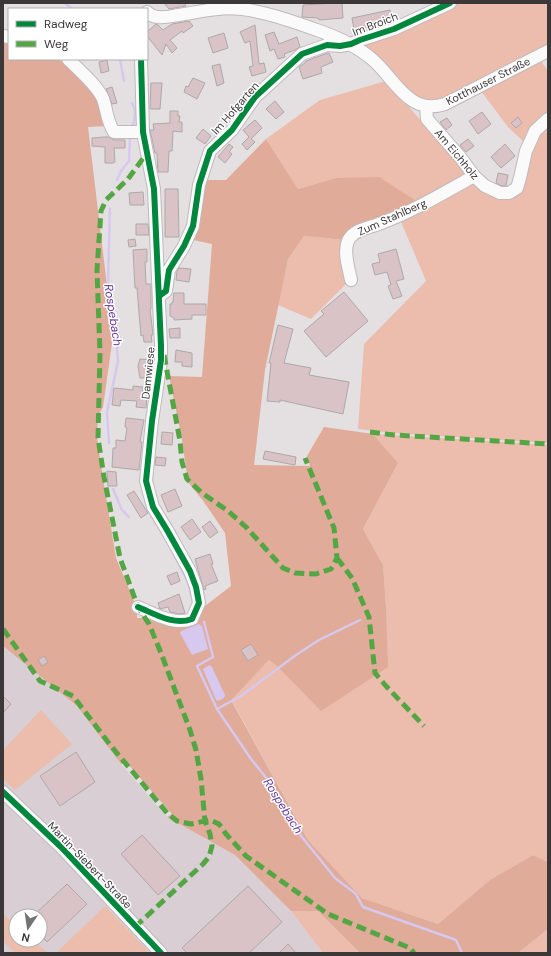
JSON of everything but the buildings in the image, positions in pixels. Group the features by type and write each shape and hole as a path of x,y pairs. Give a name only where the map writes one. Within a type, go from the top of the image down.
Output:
{"street":[{"name":"Im Broich","path":"351,44 394,29 450,3"},
{"path":"148,14 164,17 218,8 234,8 252,11 300,24 351,44 374,60 415,103 426,107"},
{"name":"Im Hofgarten","path":"159,296 166,291 169,270 184,246 193,226 199,185 210,151 232,130 255,97 302,54 327,46 351,44"},
{"name":"Kotthauser Straße","path":"426,107 437,107 445,104 548,51"},
{"path":"69,60 87,77 103,98 110,127 114,132 143,132"},
{"name":"Damwiese","path":"138,607 176,622 185,622 192,619 199,603 196,587 190,571 153,507 146,481 152,421 161,360 154,189 143,132 141,60"},
{"name":"Am Eichholz","path":"426,107 427,119 461,158 474,176 485,186 500,193 509,193 517,188 526,151 535,131 548,119"},
{"name":"Zum Stahlberg","path":"351,280 346,250 348,240 356,232 393,219 474,176"},
{"name":"Martin-Siebert-Straße","path":"3,792 61,846 161,953"}],"shaded area":[{"path":"458,3 548,3 548,47 441,102 420,100 405,89 365,50 365,44"},
{"path":"3,39 8,41 8,60 59,60 66,63 100,99 107,126 88,127 113,336 103,407 98,416 97,438 116,558 137,608 137,618 194,621 205,606 231,586 225,533 204,502 188,482 182,439 169,376 202,377 212,244 193,240 206,180 226,180 266,139 298,189 336,178 379,177 421,204 346,240 304,236 288,259 265,370 254,465 310,466 307,456 324,427 373,434 398,463 363,529 383,565 388,667 321,711 280,669 269,660 231,700 308,840 362,898 438,924 490,880 533,855 548,862 548,929 518,953 360,953 318,911 291,911 235,855 167,817 172,814 126,762 121,764 77,706 3,646"},
{"path":"541,61 548,71 548,116 525,143 508,127 481,91"},
{"path":"386,81 461,166 465,176 421,204 336,178 298,189 266,139 320,100"},
{"path":"548,123 548,443 394,433 358,429 364,344 426,281 399,217 467,182 476,185 492,196 511,196 537,134"},
{"path":"304,236 346,240 350,280 311,319 278,305 288,259"},
{"path":"373,434 548,445 548,862 533,855 490,880 438,924 362,898 308,840 231,699 269,660 280,669 387,667 386,607 383,565 363,529 398,463"},
{"path":"199,624 202,626 208,649 192,655 180,633 181,631"},
{"path":"3,646 77,706 121,764 167,817 235,855 291,911 323,953 3,953"},
{"path":"209,665 212,667 225,695 224,698 218,701 216,700 203,669"},
{"path":"41,710 72,744 15,790 3,779 3,750"},
{"path":"105,906 150,953 56,953"},
{"path":"291,911 318,911 360,953 323,953"},
{"path":"3,914 8,918 8,946 3,941"},
{"path":"548,929 548,953 518,953"},
{"path":"10,948 42,948 48,953 15,953"}],"waterway":[{"name":"Rospebach","path":"65,3 71,8"},
{"name":"Rospebach","path":"120,60 124,81"},
{"name":"Rospebach","path":"132,103 135,109 132,128"},
{"name":"Rospebach","path":"117,180 121,171 129,161 130,137"},
{"name":"Rospebach","path":"109,443 107,412 118,362 117,348 120,341 108,282 110,209"},
{"name":"Rospebach","path":"113,489 122,510 129,517"},
{"name":"Rospebach","path":"173,553 188,582 192,598"},
{"path":"217,709 241,696 296,655 319,640 360,620"},
{"name":"Rospebach","path":"204,622 213,657 197,666 217,709 251,759 272,785 293,826 335,878 356,894 363,907 456,940 462,953"}],"marked path":[{"path":"135,927 203,864 209,857 212,846 210,834 205,821 201,779 196,750 190,730 161,653 149,624 138,607 120,558 98,438 100,353 97,270 101,211 106,200 128,179 147,153"},
{"path":"164,355 180,441 182,462 187,479 202,493 228,511 246,527 283,568 295,573 316,574 331,569 337,558 334,528 305,458"},
{"path":"370,432 394,435 548,444"},
{"path":"337,558 352,578 369,617 375,673 424,726"},
{"path":"3,629 40,681 73,696 111,746 168,814 177,821 191,824 210,820 219,824 246,856 328,914 410,948 414,953"}],"cycle path":[{"path":"159,296 166,291 169,270 184,246 193,226 199,185 210,151 232,130 255,97 302,54 327,45 340,46 351,44 394,29 450,3"},
{"path":"138,607 171,620 185,621 192,619 199,603 196,587 190,571 153,507 146,481 152,421 161,360 161,346 154,189 143,132 141,60"},
{"path":"3,792 61,847 161,953"}]}
